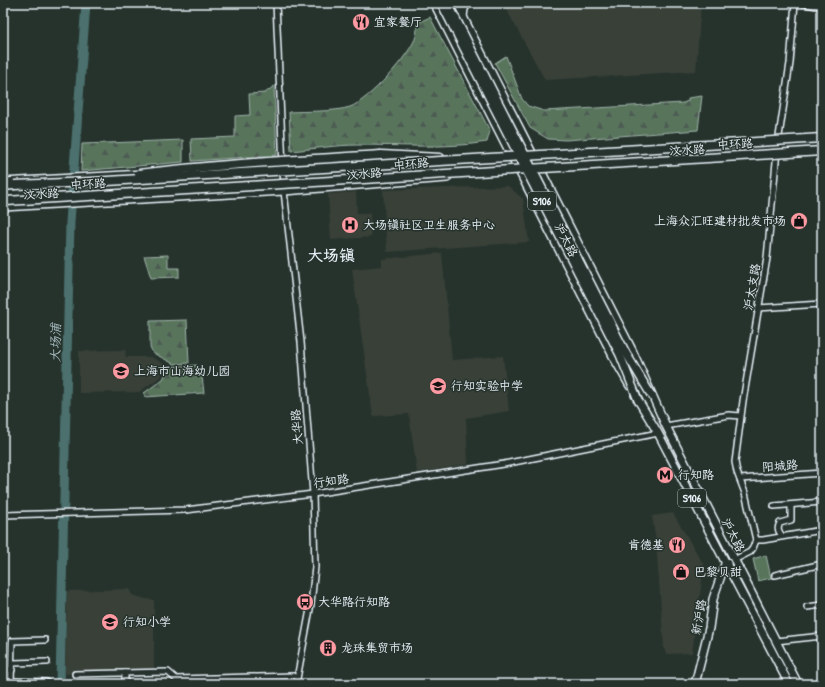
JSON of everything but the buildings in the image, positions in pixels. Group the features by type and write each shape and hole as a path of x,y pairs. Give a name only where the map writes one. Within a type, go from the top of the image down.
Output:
{"highway":[{"name":"中环路","path":"3,186 79,183 822,138"},
{"name":"中环路","path":"4,203 821,153"},
{"path":"79,183 184,168 382,155 441,158"}],"main road":[{"name":"沪太路","path":"434,3 512,154 519,172 614,358 658,433 725,564 789,684"},
{"name":"沪太路","path":"441,3 620,355 638,400"},
{"name":"沪太路","path":"448,3 626,352 651,395"},
{"name":"沪太路","path":"456,3 632,350 666,426 798,684"},
{"name":"汶水路","path":"3,182 91,176 283,168 512,154 535,158 605,159 687,154 822,138"},
{"name":"汶水路","path":"535,158 778,143 822,145"},
{"name":"汶水路","path":"4,203 83,203 284,191 541,170 821,153"},
{"path":"668,162 687,154"},
{"path":"605,159 628,165"},
{"path":"725,564 734,560"},
{"name":"新沪路","path":"695,684 709,628 713,599 725,564"}],"street":[{"name":"大华路","path":"276,3 284,191 301,342 313,494 315,567 311,604 296,684"},
{"path":"464,18 465,9 469,3"},
{"name":"沪太支路","path":"756,540 735,462 740,416 767,258 778,143 789,70 795,3"},
{"path":"801,3 822,7"},
{"path":"758,308 822,304"},
{"path":"666,426 729,415 740,416"},
{"name":"行知路","path":"3,515 186,510 313,494 504,464 658,433"},
{"name":"阳城路","path":"740,479 822,473"},
{"path":"774,506 822,502"},
{"path":"782,536 778,530 778,526 780,523 791,520 791,504"},
{"path":"734,560 750,552 756,540 822,530"},
{"path":"775,575 822,564"},
{"path":"807,607 822,605"},
{"path":"776,641 822,636"},
{"path":"46,640 12,641 11,682 46,682"},
{"path":"12,663 47,662"},
{"path":"3,669 12,670"},
{"path":"75,674 168,672 176,682 293,676"},
{"path":"125,673 125,684"},
{"path":"234,678 234,684"}],"shaded area":[{"path":"542,3 701,3 696,71 545,80 504,5"},
{"path":"508,186 523,199 529,242 387,252 383,190"},
{"name":"大场镇社区卫生服务中心","path":"356,192 357,213 370,213 371,237 331,240 328,194"},
{"name":"行知实验中学","path":"442,253 452,360 503,356 509,411 466,418 468,464 417,473 409,414 373,416 352,269 382,266 382,259"},
{"name":"上海市山海幼儿园","path":"125,350 126,357 151,357 166,365 159,378 139,392 79,393 79,351"},
{"path":"673,513 704,565 692,653 666,654 664,648 656,542 652,516"},
{"name":"行知小学","path":"129,589 132,595 154,600 154,672 65,674 67,591"}],"green space":[{"path":"430,17 490,131 487,142 439,146 350,145 291,151 289,112 344,109 358,103 377,87 398,65 416,36 417,23"},
{"path":"506,56 522,99 528,106 544,111 683,103 688,101 688,98 702,96 698,130 566,140 548,139 530,128 495,63"},
{"path":"274,86 277,155 192,161 191,139 235,137 235,116 250,115 249,94 265,93"},
{"path":"183,140 183,162 81,171 82,144"},
{"path":"168,255 168,268 179,268 179,277 151,278 144,256"},
{"path":"187,320 189,363 174,364 153,353 150,347 150,321"},
{"path":"197,365 197,375 202,376 204,393 145,397 144,393 163,379 169,367"},
{"path":"766,555 771,578 758,581 753,559"}],"waterway":[{"name":"大场浦","path":"60,684 70,222 86,3"}],"place":[{"name":"宜家餐厅","path":"361,22"},
{"name":"上海众汇旺建材批发市场","path":"799,221"},
{"name":"大场镇社区卫生服务中心","path":"350,225"},
{"name":"上海市山海幼儿园","path":"121,371"},
{"name":"行知实验中学","path":"438,386"},
{"name":"行知路","path":"665,475"},
{"name":"肯德基","path":"677,545"},
{"name":"巴黎贝甜","path":"681,572"},
{"name":"大华路行知路","path":"305,602"},
{"name":"行知小学","path":"110,622"},
{"name":"龙珠集贸市场","path":"328,648"}],"district":[{"name":"大场镇","path":"331,255"}]}
